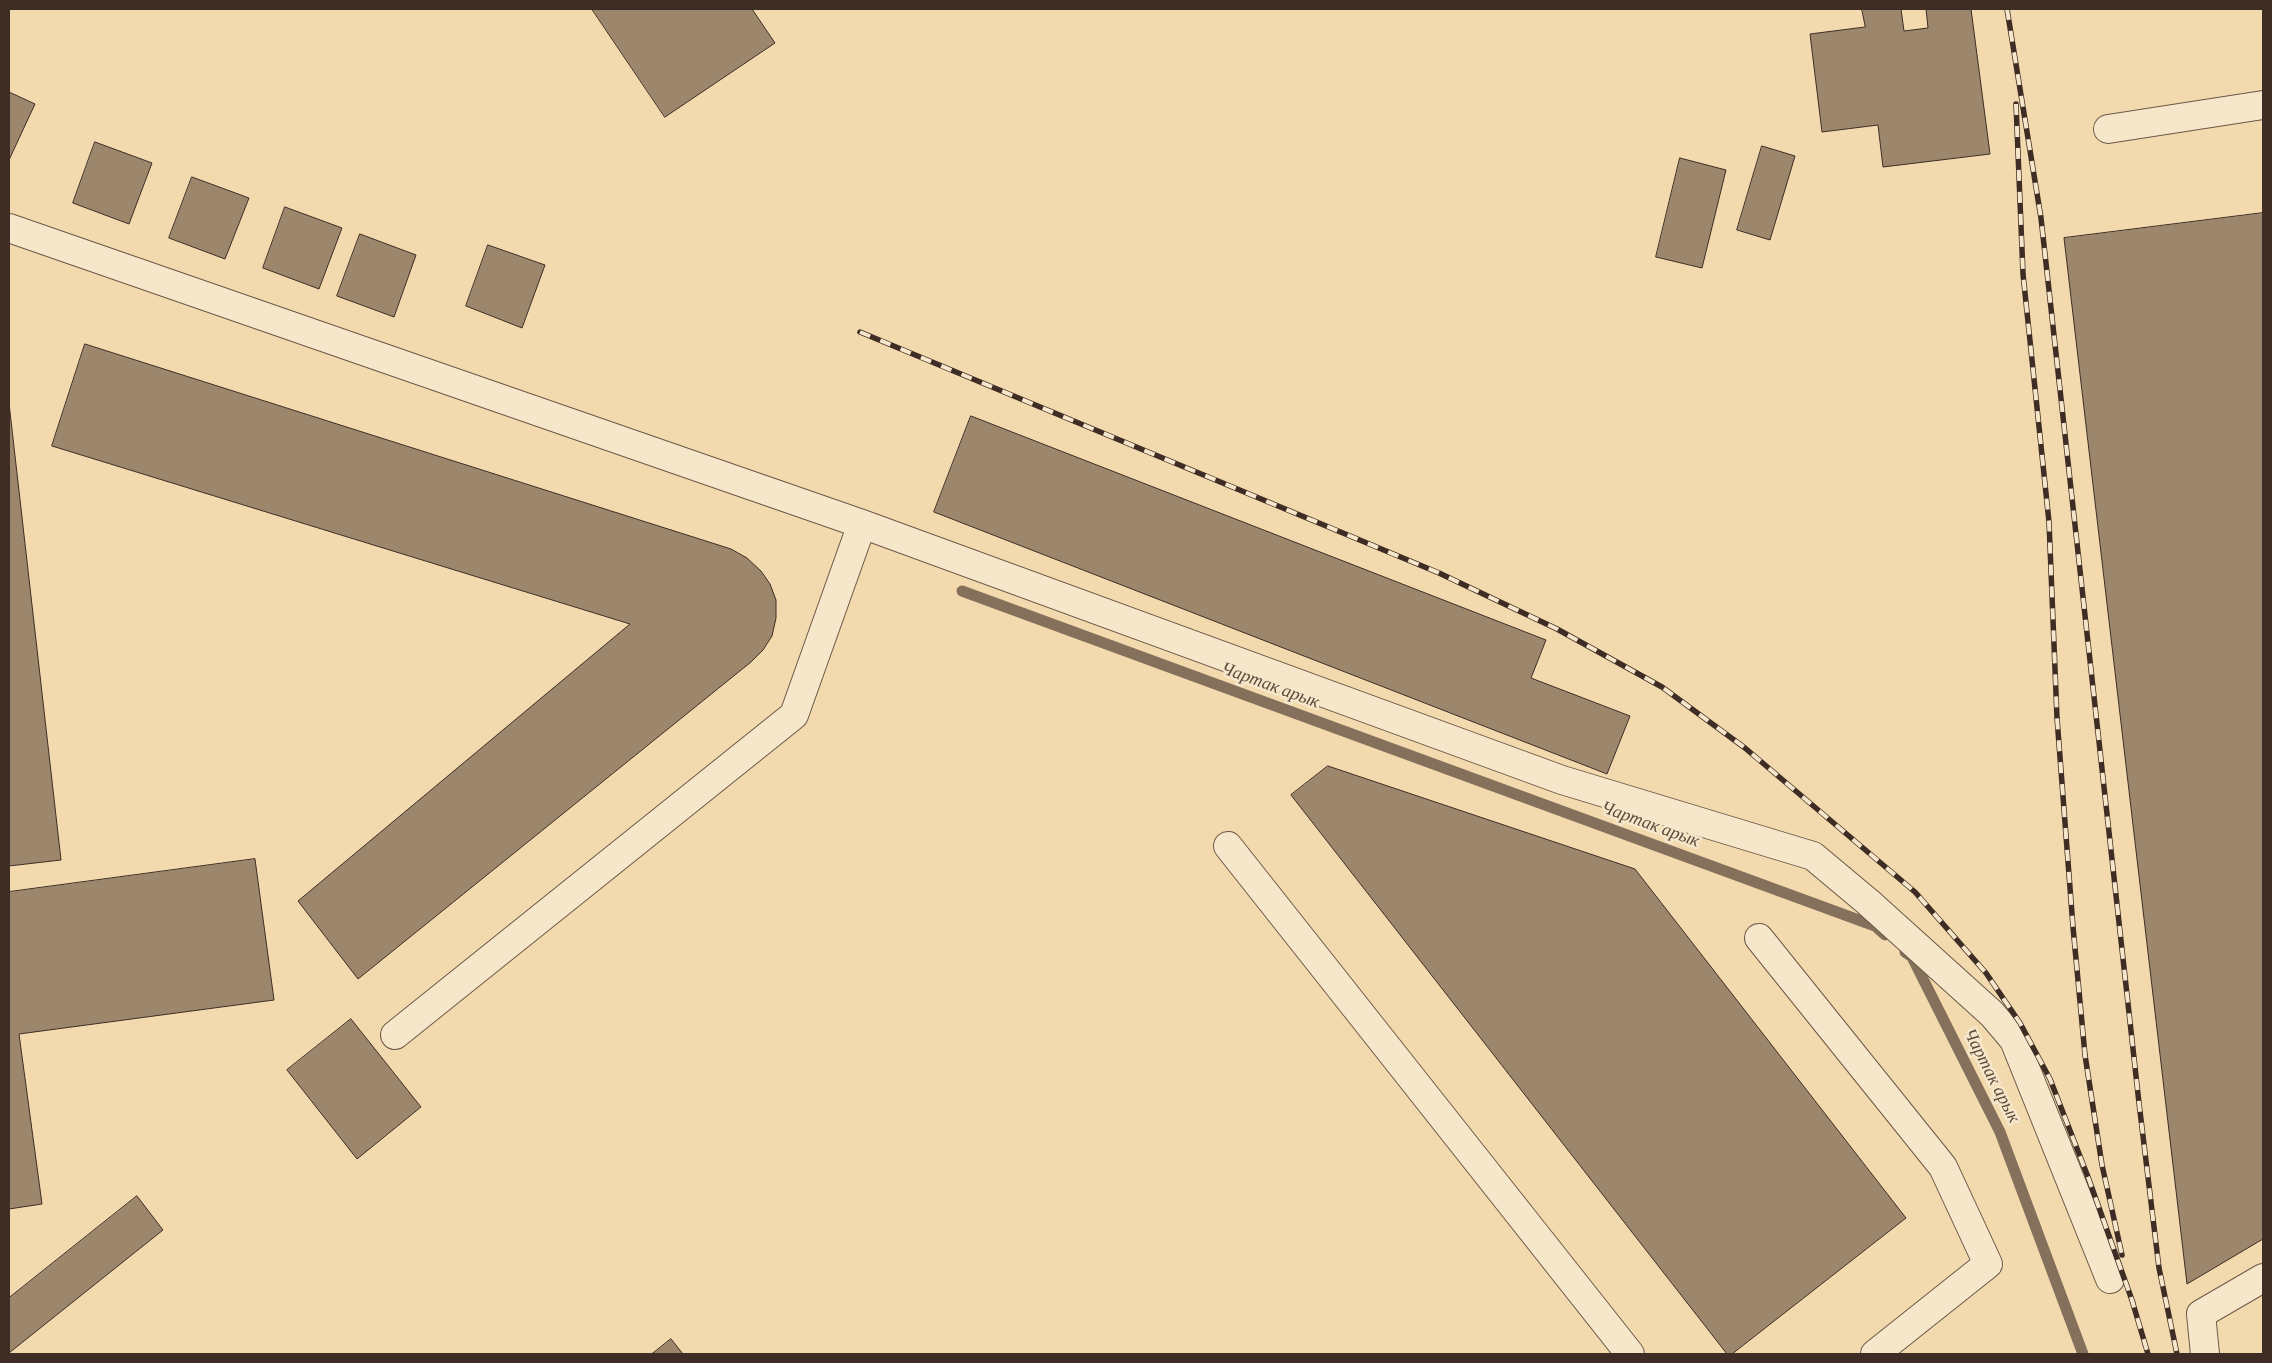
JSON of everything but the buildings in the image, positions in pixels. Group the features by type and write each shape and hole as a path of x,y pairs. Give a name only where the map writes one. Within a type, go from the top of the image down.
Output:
{"lane":[{"path":"2108,130 2263,104"},
{"path":"9,228 862,524 1562,780 1813,856 1868,902 1992,1014 2014,1040 2110,1279"},
{"path":"395,1035 794,715 862,524"},
{"path":"1228,846 1630,1354"},
{"path":"1759,938 1943,1167 1988,1264 1875,1354"},
{"path":"2205,1354 2201,1314 2263,1278"}],"waterway":[{"name":"Чартак арык","path":"962,591 1875,926 1885,935"},
{"name":"Чартак арык","path":"1905,952 1912,957 2000,1132 2083,1354"}],"railway":[{"path":"2007,9 2041,218 2139,1103 2159,1268 2177,1354"},
{"path":"2016,104 2023,274 2049,522 2057,718 2073,927 2085,1055 2102,1165 2122,1255"},
{"path":"860,332 1439,573 1557,629 1662,687 1745,748 1915,892 1986,973 2020,1023 2050,1079 2088,1177 2133,1303"},
{"path":"2131,1297 2148,1354"}]}
